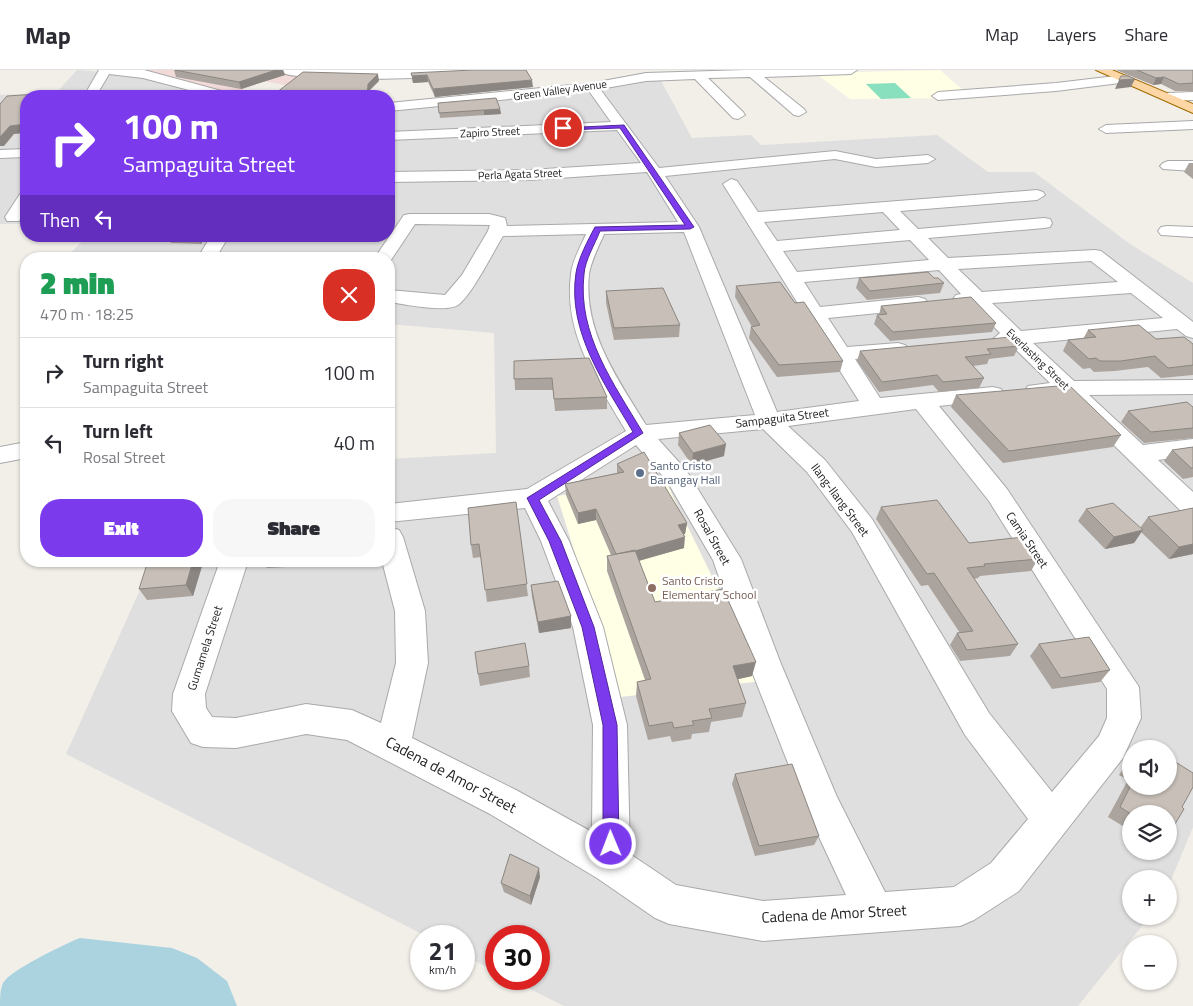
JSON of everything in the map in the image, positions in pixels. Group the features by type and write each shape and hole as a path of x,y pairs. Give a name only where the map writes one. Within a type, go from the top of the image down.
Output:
{"main road":[{"path":"1102,70 1193,108"}],"street":[{"path":"94,90 106,70 144,74 202,90"},
{"path":"283,70 423,75 501,70"},
{"name":"Green Valley Avenue","path":"395,106 592,87 646,77 851,70"},
{"path":"329,89 340,73"},
{"path":"752,73 799,112"},
{"path":"698,75 738,115"},
{"path":"938,96 1056,87 1124,79"},
{"name":"Ilang-Ilang Street","path":"592,87 622,126 690,227 769,421 816,466 862,526 977,724 1052,822"},
{"path":"1168,97 1193,96"},
{"path":"1106,129 1193,125"},
{"name":"Zapiro Street","path":"395,136 622,126"},
{"path":"0,154 20,153"},
{"name":"Perla Agata Street","path":"395,177 529,175 652,170 835,155 876,163 928,159"},
{"path":"1168,166 1193,166"},
{"path":"731,184 751,218 874,406"},
{"path":"751,218 1037,195"},
{"path":"12,216 20,205"},
{"name":"Everlasting Street","path":"888,208 1067,388 1193,507"},
{"path":"395,241 410,218 488,219 499,222 497,230 470,276 451,301 427,301 395,297"},
{"path":"770,247 1044,223"},
{"path":"497,230 690,227"},
{"name":"Rosal Street","path":"597,229 580,272 580,312 595,360 638,433 677,476 727,559 765,664 824,808 875,913"},
{"path":"1166,231 1193,232"},
{"path":"790,278 943,264 1095,254 1187,328"},
{"path":"813,314 976,297 1136,287"},
{"path":"987,341 1187,328"},
{"path":"839,354 918,347"},
{"name":"Sampaguita Street","path":"395,512 532,498 638,433 769,421 920,400 1067,388 1193,387"},
{"name":"Camia Street","path":"920,400 998,495 1124,687"},
{"path":"1139,454 1193,447"},
{"path":"0,455 20,451"},
{"path":"532,498 555,541 588,627 610,725 611,864"},
{"path":"393,744 412,663 410,611 395,558"},
{"name":"Gumamela Street","path":"203,732 190,711 189,694 232,567"},
{"name":"Cadena de Amor Street","path":"203,732 236,733 306,719 352,725 393,744 503,802 611,864 669,904 763,921 960,906 1005,877 1052,822 1111,747 1124,718 1124,687"}],"shaded area":[{"path":"77,70 117,73 169,83 193,90 59,90"},
{"path":"143,70 277,70 315,74 290,86 263,81 242,90 217,90"},
{"path":"940,70 972,98 850,99 815,73"},
{"path":"660,79 692,138 751,135 761,145 937,135 988,172 1034,172 1130,244 1193,283 1193,827 1175,870 1122,870 1122,925 1143,925 1135,935 1122,935 1122,951 1078,1006 564,1006 532,990 550,990 550,925 485,925 485,966 475,961 475,925 410,925 410,928 66,754 150,567 395,567 395,459 496,453 494,333 395,325 395,252 71,252 82,242 395,242 395,109 498,101 580,92 631,82"},
{"path":"20,94 20,224 0,224 0,95"},
{"name":"Santo Cristo Elementary School","path":"665,480 763,681 620,697 557,496"}],"green space":[{"path":"895,83 911,98 881,99 866,84"}],"building":[{"path":"175,70 276,70 239,82"},
{"path":"526,70 532,80 433,89 427,75 412,76 411,73"},
{"path":"1137,70 1193,70 1193,83 1179,84 1164,77 1156,78"},
{"path":"303,72 378,74 368,84 368,90 280,90"},
{"path":"1121,76 1128,76 1135,79 1119,80"},
{"path":"20,95 20,125 10,126 0,137 0,104 7,96"},
{"path":"496,98 500,109 439,113 438,103"},
{"path":"928,272 934,278 938,278 944,283 870,291 859,278"},
{"path":"780,282 795,303 804,302 843,361 779,365 751,327 760,325 736,286"},
{"path":"663,288 680,325 614,328 606,291"},
{"path":"971,297 996,323 893,332 877,315 887,314 881,306"},
{"path":"1139,325 1156,339 1184,337 1193,344 1193,365 1168,368 1155,356 1121,361 1089,359 1068,340 1096,337 1088,330"},
{"path":"1011,337 1019,346 987,349 991,354 965,357 984,378 943,382 937,375 882,382 860,351"},
{"path":"589,358 607,397 554,399 552,378 514,379 514,361"},
{"path":"1069,385 1121,435 1009,451 956,395"},
{"path":"1187,402 1193,407 1193,428 1151,432 1128,411"},
{"path":"710,425 726,444 693,453 679,433"},
{"path":"1193,447 1193,468 1172,450"},
{"path":"644,452 687,523 678,525 685,537 635,551 616,554 596,509 578,513 565,484 624,472 617,464"},
{"path":"937,500 969,543 1023,537 1038,559 984,564 985,566 967,568 1018,644 967,650 957,633 973,631 934,573 927,574 881,507"},
{"path":"516,502 527,584 485,590 479,544 471,545 468,508"},
{"path":"1113,503 1143,530 1114,537 1086,509"},
{"path":"1193,508 1193,544 1179,547 1148,517"},
{"path":"635,550 655,602 723,589 756,662 733,666 746,703 709,709 712,718 692,721 694,725 674,728 672,722 649,726 637,682 651,679 607,556"},
{"path":"146,567 191,567 186,585 139,589"},
{"path":"558,581 571,616 538,622 531,585"},
{"path":"1089,637 1110,670 1061,678 1039,644"},
{"path":"525,643 529,666 478,674 475,652"},
{"path":"1177,763 1193,773 1193,787 1177,821 1177,805 1122,805 1122,808 1120,807 1126,795 1177,795"},
{"path":"792,764 819,836 759,846 735,774"},
{"path":"510,854 539,868 530,896 501,883"}],"waterway":[{"path":"29,1006 80,972 172,983 202,1006"}],"place":[{"name":"Santo Cristo Barangay Hall","path":"640,473"},
{"name":"Santo Cristo Elementary School","path":"652,588"}],"route":[{"path":"563,128 622,126 690,227 597,229 580,272 580,312 595,360 638,433 532,498 555,541 588,627 610,725 611,844"}]}
